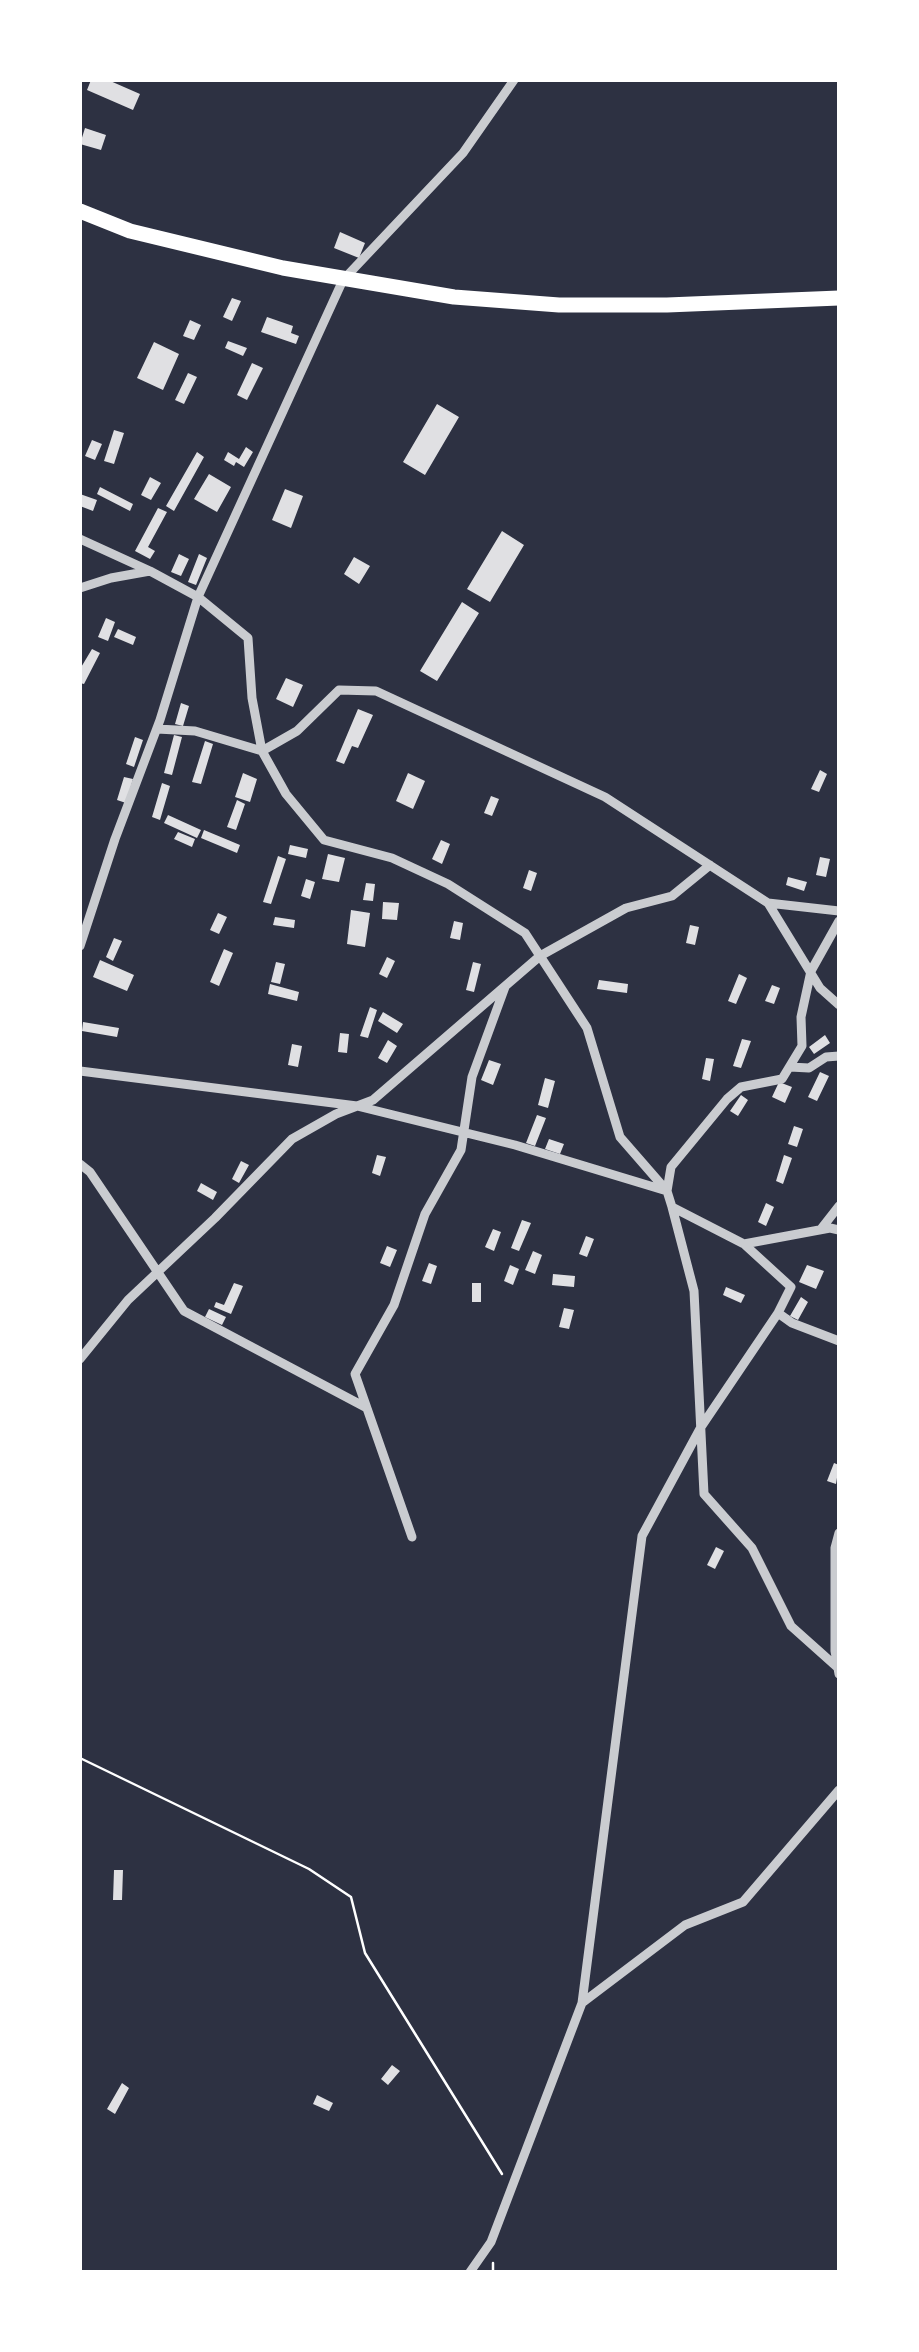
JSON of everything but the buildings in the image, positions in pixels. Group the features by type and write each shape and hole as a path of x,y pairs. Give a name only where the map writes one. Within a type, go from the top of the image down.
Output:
{"highway":[{"path":"80,211 130,230 343,280 454,297 560,305 839,298"}],"street":[{"path":"80,946 114,839 157,729 198,598 343,280 463,152 514,80"},
{"path":"80,540 150,571 198,598 248,638 252,698 262,750 286,794 324,840 392,858 448,884 525,933 587,1028 620,1136 668,1191"},
{"path":"80,588 150,571"},
{"path":"157,729 194,730 262,750 297,731 338,690 376,691 605,797 768,904 820,988 839,1005"},
{"path":"80,1359 128,1300 292,1139 373,1100 540,956 626,908 672,896 710,865"},
{"path":"768,904 839,911"},
{"path":"838,1671 791,1626 752,1548 704,1494 694,1291 668,1191 670,1167 740,1087 782,1080 802,1046 801,1017 810,971 839,921"},
{"path":"412,1537 355,1374 394,1305 425,1214 461,1150 472,1077 506,984"},
{"path":"790,1067 809,1068 826,1057 839,1056"},
{"path":"80,1070 357,1106 464,1132 668,1191"},
{"path":"80,1164 90,1172 184,1311 365,1408"},
{"path":"821,1229 839,1206"},
{"path":"470,2272 491,2242 582,2003 642,1536 701,1426 791,1288 744,1244 672,1207"},
{"path":"744,1244 821,1229 839,1230"},
{"path":"778,1313 792,1324 839,1341"},
{"path":"838,1671 839,1533"},
{"path":"582,2003 685,1925 743,1902 839,1790"}],"path":[{"path":"80,1758 309,1869 350,1897 366,1953 510,2188"}]}
